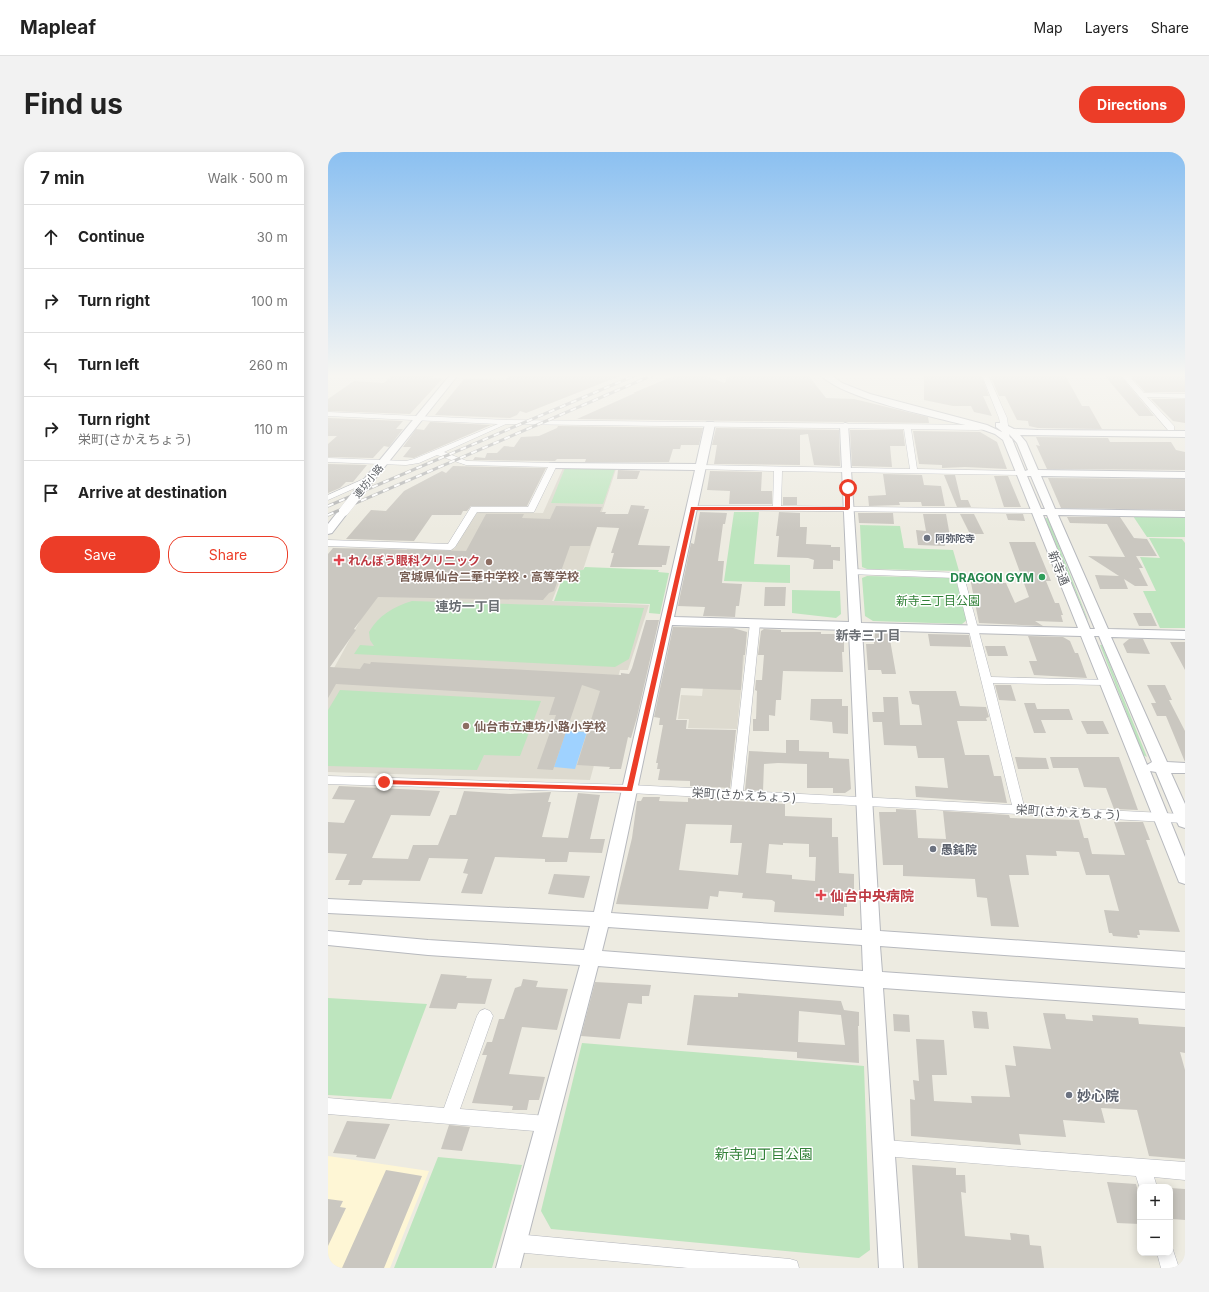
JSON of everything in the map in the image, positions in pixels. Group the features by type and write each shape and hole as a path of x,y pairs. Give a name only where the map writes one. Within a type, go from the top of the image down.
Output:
{"street":[{"name":"連坊小路","path":"328,531 413,427"},
{"path":"328,460 410,462 496,427"},
{"path":"508,1268 602,919 666,620 693,508 709,427"},
{"path":"845,427 848,508 891,1268"},
{"path":"906,427 914,471"},
{"path":"909,427 957,427"},
{"name":"新寺通","path":"992,427 998,432 1006,430"},
{"path":"997,427 1006,430 1038,433 1177,432 1185,428"},
{"path":"1006,430 1024,427"},
{"path":"1026,427 1177,432"},
{"name":"新寺通","path":"1006,430 1021,442 1184,821"},
{"name":"新寺通","path":"1006,430 1036,511 1185,877"},
{"path":"1177,432 1185,443"},
{"path":"1021,442 1027,436 1038,433"},
{"path":"437,452 466,463 1185,475"},
{"path":"328,543 451,547 474,509 531,510 553,465"},
{"path":"777,508 778,469"},
{"path":"328,498 369,480"},
{"path":"693,508 848,508 1185,514"},
{"path":"852,572 960,575 1019,809"},
{"path":"666,620 1185,635"},
{"path":"738,795 755,623"},
{"path":"987,680 1106,682"},
{"path":"1139,766 1185,768"},
{"name":"栄町(さかえちょう)","path":"328,780 738,795 1019,809 1160,818 1184,821"},
{"path":"328,906 602,919 1185,960"},
{"path":"328,938 381,944 1185,1001"},
{"path":"450,1115 485,1016"},
{"path":"328,1106 547,1124"},
{"path":"884,1148 1185,1171"},
{"path":"1143,1168 1147,1184"},
{"path":"515,1243 790,1268"},
{"path":"1167,1256 1170,1268"}],"shaded area":[{"path":"563,468 616,469 583,570 564,570 552,601 649,605 628,670 620,670 590,780 328,772 328,679 397,553 404,553 408,548 454,549 475,514 480,512 543,513"},
{"path":"745,650 737,729 688,728 689,719 678,719 681,695 702,696 705,669"},
{"path":"328,1156 429,1171 390,1268 328,1268"}],"green space":[{"path":"565,468 615,469 603,504 551,503"},
{"path":"734,512 759,512 754,564 790,565 790,583 724,581"},
{"path":"1133,516 1185,517 1185,537 1147,537"},
{"path":"1045,518 1048,518 1088,620 1087,619"},
{"path":"860,525 900,526 904,548 953,550 959,571 867,569 862,567"},
{"path":"1149,538 1182,539 1185,543 1185,628 1160,628 1143,591 1156,591 1140,557 1160,558"},
{"path":"585,567 659,570 658,572 669,573 660,614 649,613 650,604 554,601 565,571 583,570"},
{"name":"新寺三丁目公園","path":"867,576 950,578 956,580 967,620 962,624 873,621 865,616 862,578"},
{"path":"792,590 840,591 841,614 836,618 792,613"},
{"path":"412,601 644,608 629,659 615,667 354,654 360,645 374,646 370,640 369,632 382,616 399,606"},
{"path":"1100,645 1102,645 1147,757 1143,755"},
{"path":"340,690 541,701 520,756 484,755 477,770 328,766 328,710"},
{"path":"328,998 427,1004 391,1099 328,1095"},
{"name":"新寺四丁目公園","path":"582,1043 864,1066 870,1250 859,1258 551,1229 541,1211"},
{"path":"438,1157 522,1165 492,1268 394,1268"}],"water":[{"path":"566,731 587,732 575,769 554,767"}],"building":[{"path":"328,427 398,427 396,429 403,429 389,447 384,446 373,458 328,457 328,444 337,436 328,436"},
{"path":"426,427 486,427 414,458 403,457 411,447 403,447 416,429 424,430"},
{"path":"1034,427 1101,427 1102,429"},
{"path":"557,428 703,428 699,445 681,445 680,449 673,449 669,462 585,462 586,459 557,459 555,461 473,460 475,457 485,458 487,453 497,453 504,446 514,447 521,437 539,436"},
{"path":"716,428 839,430 840,466 814,465 808,434 800,435 800,465 714,464 717,445 712,445"},
{"path":"850,430 903,430 905,446 890,446 892,467 852,466"},
{"path":"913,431 980,432 997,442 1007,469 965,467 942,468 942,465 919,464"},
{"path":"1036,437 1108,438 1110,442 1171,442 1176,450 1185,452 1185,470 1047,469 1036,445 1040,446"},
{"path":"328,464 367,465 353,482 346,482 340,488 328,493"},
{"path":"453,466 546,468 527,506 471,506 467,511 463,511 461,515 432,515 414,541 346,539 371,510 386,511 404,491 442,471 446,473"},
{"path":"618,470 640,471 637,479 617,479"},
{"path":"710,471 762,472 761,491 772,491 772,504 729,504 730,491 707,490"},
{"path":"883,474 922,475 924,485 941,486 945,506 922,506 921,502 899,502 900,505 869,506 868,496 886,495"},
{"path":"944,475 955,475 961,500 968,500 971,507 957,507"},
{"path":"994,476 1008,476 1021,507 1004,507"},
{"path":"1048,478 1185,479 1185,510 1061,508"},
{"path":"783,497 797,497 797,505 783,505"},
{"path":"631,505 645,506 644,509 649,509 638,545 670,546 666,565 662,565 662,567 610,567 614,553 611,553 619,528 597,527 590,546 570,546 554,591 549,593 543,600 378,597 354,629 356,630 330,667 360,669 364,663 370,664 371,662 621,675 621,673 629,674 646,620 659,620 637,717 631,738 628,737 621,769 577,765 600,691 582,685 553,770 537,769 556,715 549,715 555,697 336,684 328,698 328,554 333,548 466,551 486,514 524,514 522,518 550,519 556,506 602,507 600,512 606,512 605,514 628,514"},
{"path":"700,512 727,513 725,524 723,524 718,561 724,561 722,583 742,584 739,606 736,606 735,617 703,616 705,607 678,606 691,543 694,544"},
{"path":"779,512 800,513 800,527 807,527 806,544 831,545 831,547 840,547 840,561 833,560 833,569 813,569 814,560 808,558 777,557 779,536 776,536"},
{"path":"858,513 893,513 894,524 859,523"},
{"path":"923,514 946,514 951,542 944,542 945,546 918,545 916,530 926,531"},
{"path":"960,514 974,514 984,534 970,534"},
{"path":"1006,514 1023,514 1025,521 1008,520"},
{"path":"1067,517 1120,517 1134,538 1147,539 1157,556 1136,556 1143,568 1139,568 1148,586 1135,586 1124,579 1128,589 1100,589 1095,575 1119,576 1088,556 1125,557 1107,524 1070,523"},
{"path":"1009,542 1035,542 1051,581 1046,581 1055,603 1059,603 1063,615 1061,615 1063,622 1035,621 1043,626 979,623 969,573 984,573 988,583 1006,583 1015,603 1029,597"},
{"path":"765,587 786,587 785,606 764,606"},
{"path":"1133,613 1151,613 1157,626 1139,626"},
{"path":"673,627 733,628 747,632 745,655 743,655 741,690 681,688 676,720 687,720 686,729 736,730 730,788 690,786 690,781 658,780 660,769 657,769 658,763 656,763 663,725 659,725 660,718 654,717"},
{"path":"764,629 781,630 781,632 821,632 821,634 844,634 844,652 842,652 843,672 783,671 781,700 776,700 775,716 769,715 769,731 753,731 753,719 756,719 756,680 762,680 764,655 758,655 761,631"},
{"path":"875,633 889,634 896,674 882,674 881,670 868,670 866,644 874,644"},
{"path":"928,634 969,635 971,647 930,646"},
{"path":"1028,636 1063,637 1070,641 1075,653 1078,653 1087,678 1034,675 1029,661 1037,661"},
{"path":"1129,639 1143,639 1150,654 1127,653 1123,644"},
{"path":"1170,642 1185,642 1185,670"},
{"path":"985,646 1005,646 1008,656 988,656"},
{"path":"995,685 1011,685 1016,701 999,700"},
{"path":"1147,685 1165,685 1172,700 1169,700 1185,731 1185,762 1166,716 1157,716 1151,703 1156,703"},
{"path":"909,691 956,691 960,706 986,707 989,717 986,718 987,721 957,721 965,755 989,755 994,776 1001,776 1007,803 916,797 915,786 948,788 944,758 918,758 916,746 884,745 882,722 873,722 872,712 884,712 883,697 898,697 900,725 922,725 919,705 912,704"},
{"path":"811,699 842,699 842,706 848,706 848,734 833,733 832,722 810,720"},
{"path":"1024,703 1035,703 1037,709 1069,709 1073,720 1041,720 1046,733 1034,733"},
{"path":"1081,721 1103,721 1109,734 1087,734"},
{"path":"786,740 799,740 799,751 829,752 829,758 849,759 851,789 845,793 833,793 833,788 807,788 807,764 778,763 764,764 763,791 745,790 749,751 786,753"},
{"path":"1015,757 1046,758 1049,769 1018,769"},
{"path":"1050,757 1119,757 1138,810 1114,809 1106,788 1084,787 1078,768 1053,768"},
{"path":"339,786 440,791 430,816 391,815 372,858 408,859 413,845 438,845 450,815 456,815 464,791 510,794 551,792 548,802 551,802 542,837 568,838 578,793 600,795 590,839 605,839 602,853 569,852 567,862 545,862 545,859 495,857 482,894 461,893 468,874 463,873 468,859 429,858 420,881 363,880 361,885 348,885 350,880 335,880 347,854 328,853 328,822 344,823 355,800 332,799"},
{"path":"643,797 660,797 659,801 688,802 688,798 785,804 785,816 832,818 832,837 838,837 839,873 854,874 854,900 847,899 847,907 844,907 844,916 774,912 775,902 772,900 742,898 743,893 719,891 718,897 710,896 708,909 616,904 632,838 637,801 641,801","holes":["686,824 732,825 730,843 742,843 738,875 679,870","783,843 809,844 809,857 816,857 815,881 792,879 792,875 766,873 769,844 783,845"]},
{"path":"896,809 916,810 918,838 946,839 943,811 1009,815 1010,818 1079,820 1084,838 1088,838 1092,854 1125,855 1114,822 1143,822 1150,840 1146,840 1180,932 1139,930 1140,935 1137,935 1138,938 1113,936 1112,933 1109,933 1104,910 1119,911 1109,875 1086,875 1079,852 1056,851 1057,856 1026,855 1029,875 1009,875 1019,927 991,926 987,898 977,897 975,879 903,876 903,865 883,865 879,812 896,812"},
{"path":"554,874 590,876 584,898 548,894"},
{"path":"441,974 467,976 466,978 492,979 485,1004 458,1003 456,1009 429,1008"},
{"path":"523,979 538,981 536,987 568,989 557,1030 522,1027 509,1074 545,1077 539,1100 529,1100 527,1110 512,1110 513,1106 472,1103 487,1055 482,1055 487,1042 492,1042 499,1019 504,1019 515,988 521,986"},
{"path":"595,982 651,985 649,996 642,996 642,1004 628,1003 620,1039 581,1036"},
{"path":"738,993 841,1001 844,1010 859,1012 859,1063 797,1058 797,1052 687,1045 694,995 738,997","holes":["799,1011 841,1015 845,1045 798,1042"]},
{"path":"972,1011 987,1012 989,1029 974,1028"},
{"path":"1043,1013 1065,1014 1066,1019 1093,1021 1092,1015 1138,1018 1139,1024 1185,1027 1185,1053 1180,1052 1185,1070 1185,1159 1149,1156 1137,1110 1101,1108 1105,1123 1063,1120 1066,1137 1019,1134 1021,1145 911,1136 910,1099 915,1100 913,1080 919,1081 916,1039 944,1040 947,1075 932,1075 934,1101 972,1103 971,1096 1010,1097 1005,1065 1016,1066 1013,1046 1051,1049"},
{"path":"893,1014 909,1015 910,1032 894,1031"},
{"path":"347,1121 390,1124 375,1159 356,1157 357,1155 333,1153"},
{"path":"449,1125 470,1127 462,1151 441,1149"},
{"path":"912,1165 956,1168 956,1175 965,1175 966,1193 961,1192 965,1236 1011,1240 1010,1233 1029,1235 1030,1245 1041,1246 1044,1268 918,1268"},
{"path":"386,1170 422,1176 384,1268 342,1268"},
{"path":"1107,1182 1136,1184 1137,1224 1117,1223"},
{"path":"1173,1188 1185,1189 1185,1220 1173,1219"},
{"path":"328,1199 343,1201 340,1207 346,1208 328,1246"}],"railway":[{"path":"328,506 514,427"},
{"path":"328,515 532,427"}],"place":[{"name":"阿弥陀寺","path":"927,538"},
{"name":"れんぼう眼科クリニック","path":"339,560"},
{"name":"宮城県仙台二華中学校・高等学校","path":"489,562"},
{"name":"DRAGON GYM","path":"1042,577"},
{"name":"仙台市立連坊小路小学校","path":"466,726"},
{"name":"愚鈍院","path":"933,849"},
{"name":"仙台中央病院","path":"821,895"},
{"name":"妙心院","path":"1069,1095"}],"district":[{"name":"連坊一丁目","path":"468,606"},
{"name":"新寺三丁目","path":"868,635"}],"route":[{"path":"384,782 630,790 666,620 693,508 848,508 848,488"}]}
